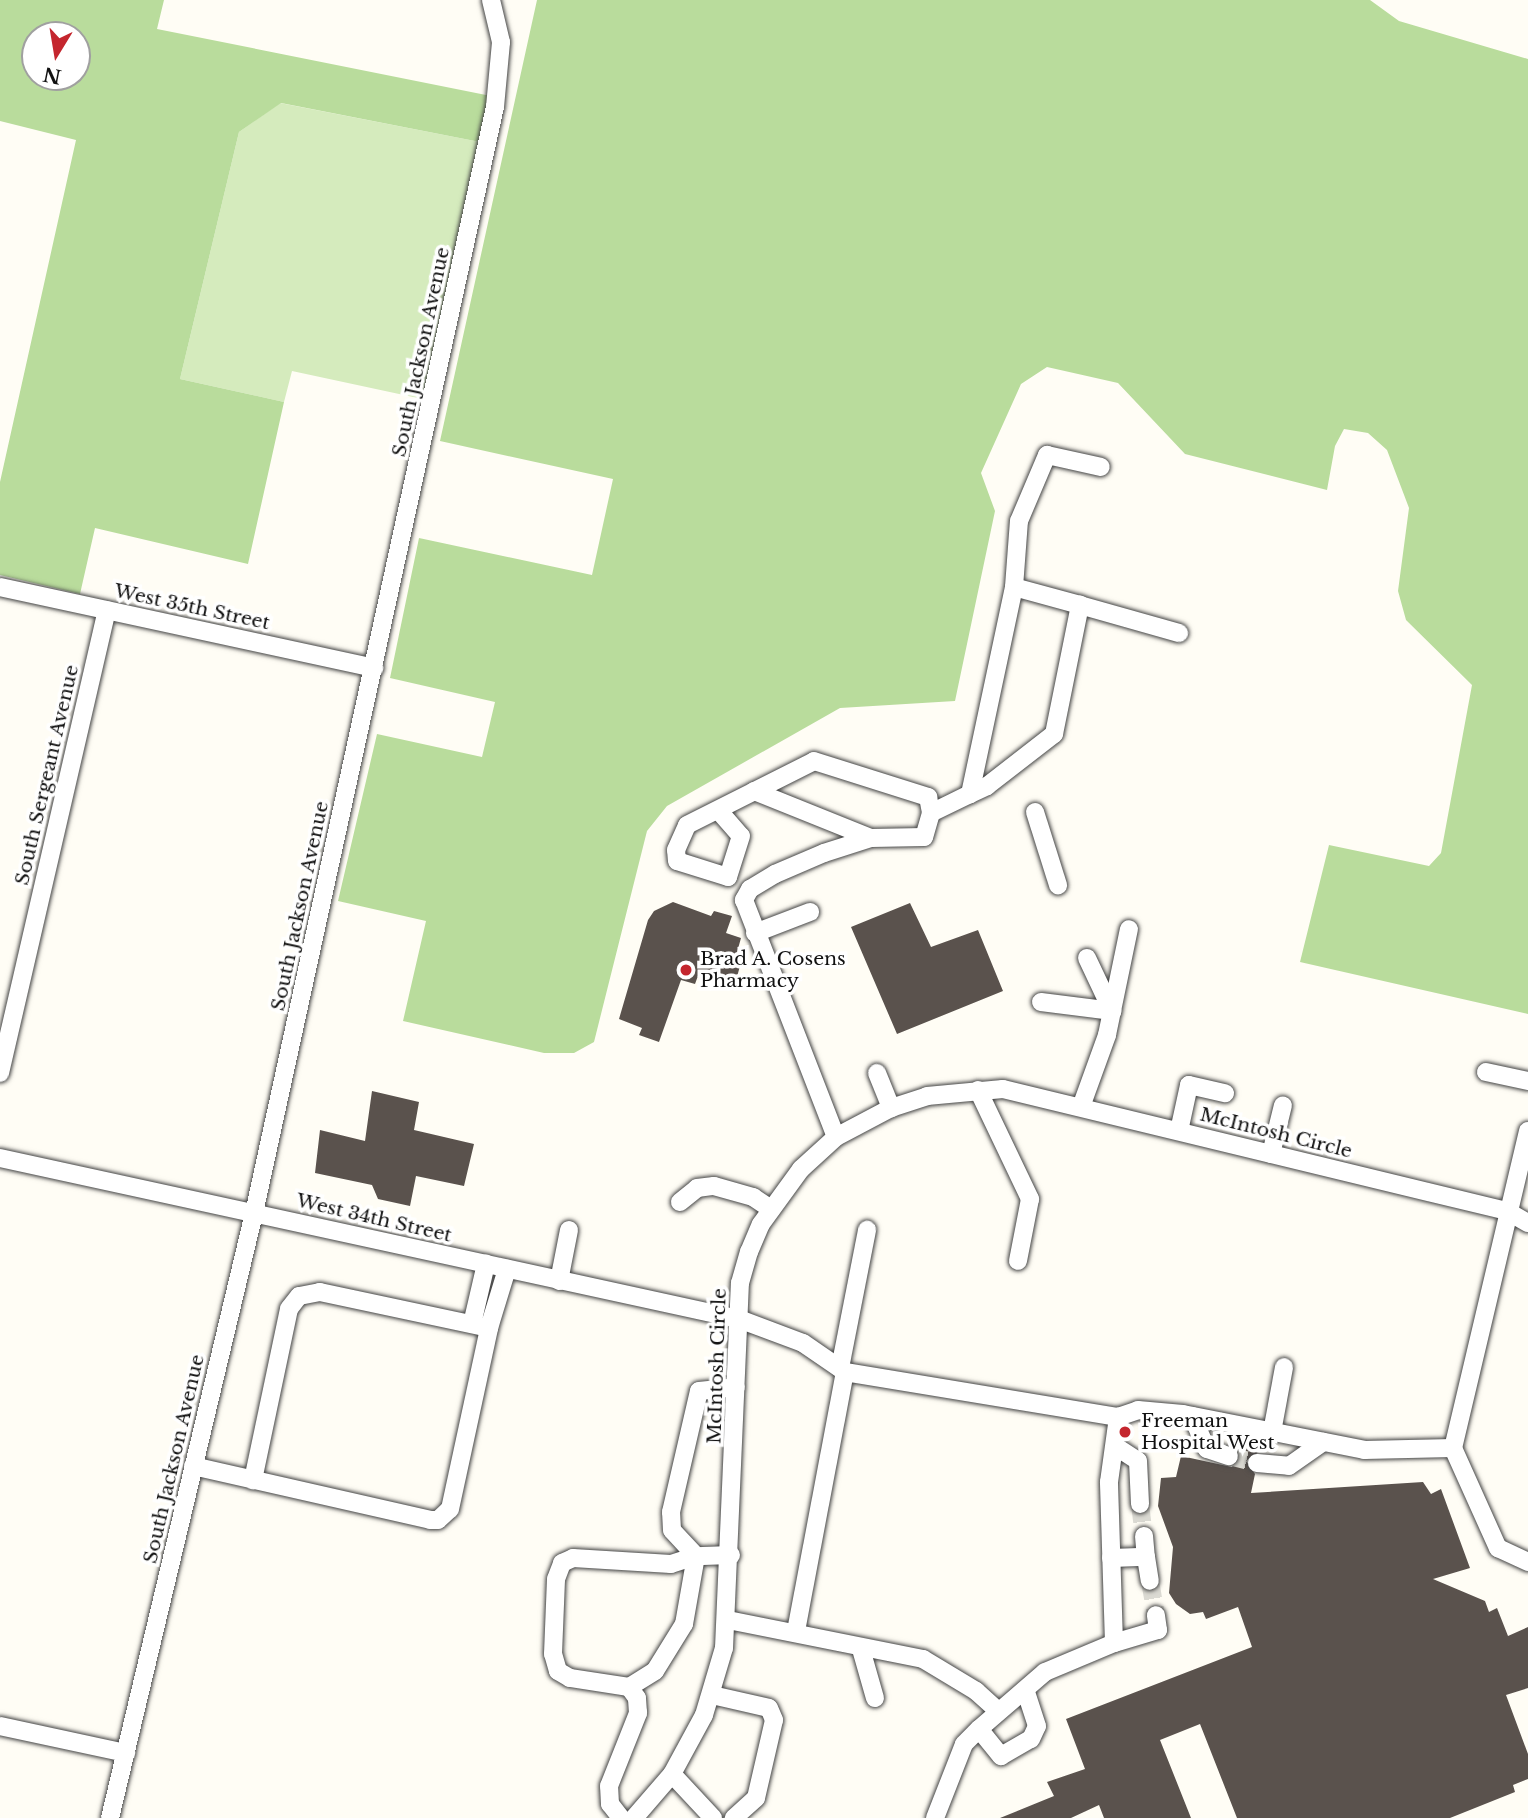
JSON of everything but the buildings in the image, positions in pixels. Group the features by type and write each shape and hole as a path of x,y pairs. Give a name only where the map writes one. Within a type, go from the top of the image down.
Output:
{"street":[{"name":"South Jackson Avenue","path":"110,1818 254,1213 495,107 501,42 491,0"},
{"path":"970,794 1014,587 1019,521 1047,455 1101,467"},
{"name":"West 35th Street","path":"0,587 374,668"},
{"path":"1014,587 1179,633"},
{"path":"931,813 970,794 1054,734 1080,605"},
{"name":"South Sergeant Avenue","path":"0,1073 107,610"},
{"path":"719,811 814,761 928,797 931,813 924,837 872,838 775,874 750,889 744,900 836,1137"},
{"path":"754,791 872,838"},
{"path":"1035,812 1058,885"},
{"path":"755,933 810,912"},
{"path":"1081,1107 1112,1011 1129,929"},
{"path":"1087,958 1112,1011"},
{"path":"1041,1002 1112,1011"},
{"path":"1486,1072 1528,1081"},
{"path":"877,1073 891,1108"},
{"path":"1179,1131 1189,1085 1225,1093"},
{"name":"McIntosh Circle","path":"634,1818 672,1774 712,1695 728,1620 740,1283 753,1243 771,1209 801,1169 836,1137 891,1108 927,1096 1003,1089 1507,1211 1528,1223"},
{"path":"978,1090 1030,1199 1018,1261"},
{"path":"1271,1154 1283,1105"},
{"path":"1528,1131 1453,1448 1498,1548 1528,1562"},
{"name":"West 34th Street","path":"0,1158 739,1320 803,1343 843,1370"},
{"path":"680,1202 697,1188 714,1186 753,1197 771,1209"},
{"path":"559,1281 569,1230"},
{"path":"796,1631 867,1230"},
{"path":"193,1466 430,1520 444,1517 450,1509 481,1326 486,1264"},
{"path":"481,1326 507,1269"},
{"path":"253,1480 289,1309 299,1296 320,1292 481,1326"},
{"path":"1272,1432 1284,1367"},
{"path":"843,1370 1118,1417 1138,1410 1192,1416 1364,1451 1453,1448"},
{"path":"696,1556 672,1530 671,1512 694,1404 699,1391 736,1387"},
{"path":"1192,1416 1207,1449 1229,1455"},
{"path":"1114,1643 1109,1482 1118,1417"},
{"path":"1257,1463 1289,1466 1323,1442"},
{"path":"1115,1446 1138,1461 1140,1504"},
{"path":"1143,1536 1150,1581"},
{"path":"696,1556 684,1624 655,1671 629,1687 570,1678 558,1671 553,1654 556,1579 562,1563 573,1558 671,1564 696,1556 731,1555"},
{"path":"1111,1558 1146,1557"},
{"path":"935,1818 964,1744 979,1729 1026,1692 1045,1672 1114,1643 1158,1630 1156,1615"},
{"path":"728,1620 796,1631 861,1649 923,1659 975,1691 998,1712"},
{"path":"861,1649 875,1698"},
{"path":"621,1818 610,1804 609,1786 638,1713 637,1698 629,1687"},
{"path":"979,1729 1001,1756 1031,1739 1037,1726 1026,1692"},
{"path":"712,1695 769,1709 774,1720 756,1798 734,1818"},
{"path":"0,1726 126,1753"},
{"path":"672,1774 713,1818"}],"green space":[{"path":"0,0 164,0 157,29 491,96 480,142 281,103 239,132 180,379 284,402 248,564 95,528 80,594 0,575 0,482 76,140 0,121"},
{"path":"537,0 1370,0 1399,21 1528,59 1528,1014 1300,962 1329,845 1429,866 1441,853 1472,685 1406,620 1398,591 1409,508 1387,450 1368,433 1344,429 1335,446 1327,490 1185,454 1118,383 1047,367 1021,384 981,473 995,511 955,701 840,708 667,806 647,831 594,1042 574,1053 544,1053 403,1021 426,921 338,901 377,734 482,757 495,702 390,678 419,538 592,575 613,479 440,441"},
{"path":"280,103 480,142 427,400 292,371 284,402 180,379 239,132"}],"tunnel":[{"path":"1229,1456 1257,1463"},
{"path":"1140,1504 1144,1536"},
{"path":"1150,1581 1156,1615"}],"place":[{"name":"Brad A. Cosens Pharmacy","path":"686,970"},
{"name":"Freeman Hospital West","path":"1125,1432"}]}
